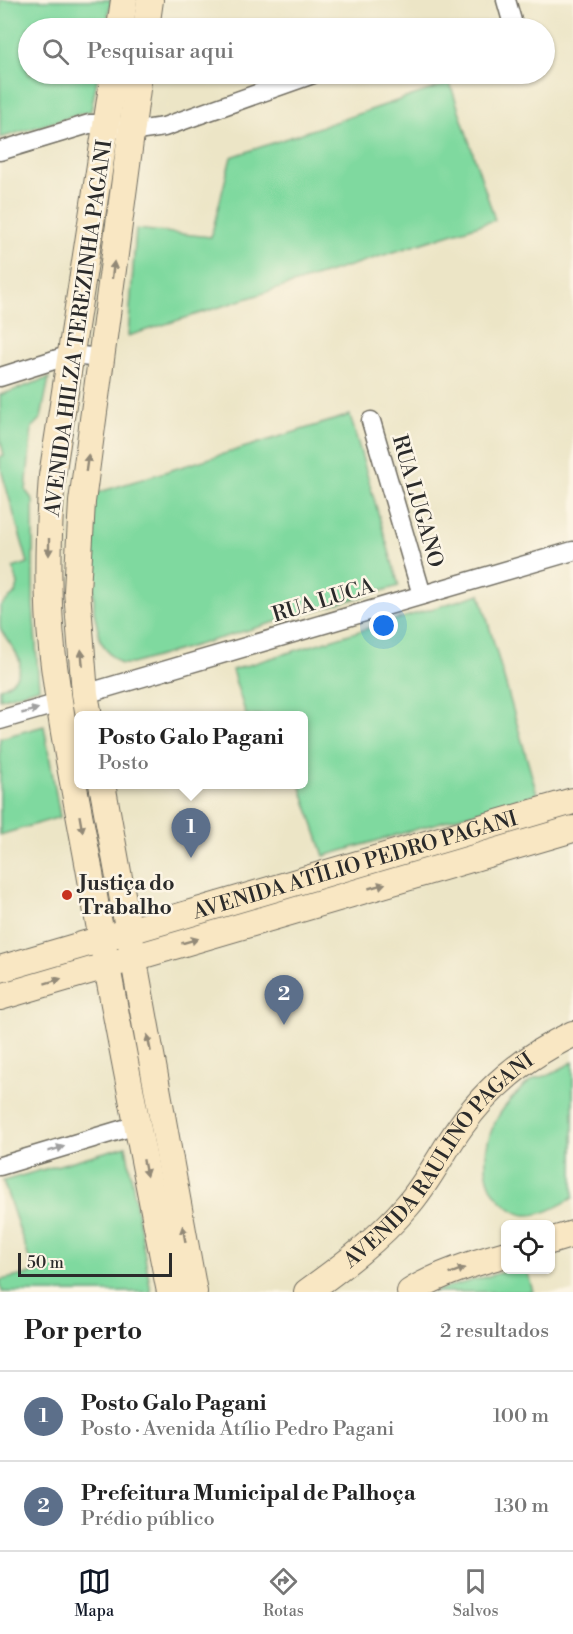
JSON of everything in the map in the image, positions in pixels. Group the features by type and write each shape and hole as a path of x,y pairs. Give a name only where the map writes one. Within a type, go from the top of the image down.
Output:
{"main road":[{"path":"121,18 124,0"},
{"path":"147,18 150,0"},
{"name":"AVENIDA HILZA TEREZINHA PAGANI","path":"87,705 78,581 82,502 102,358 119,128 115,84"},
{"name":"AVENIDA HILZA TEREZINHA PAGANI","path":"74,787 52,648 49,534 52,476 70,355 119,128 135,84"},
{"path":"62,408 94,410"},
{"path":"59,703 87,705"},
{"name":"AVENIDA HILZA TEREZINHA PAGANI","path":"74,789 106,966 170,1292"},
{"path":"103,789 195,1292"},
{"name":"AVENIDA ATÍLIO PEDRO PAGANI","path":"0,969 573,801"},
{"name":"AVENIDA ATÍLIO PEDRO PAGANI","path":"0,997 573,829"},
{"name":"AVENIDA RAULINO PAGANI","path":"307,1292 362,1251 408,1205 475,1107 492,1089 532,1056 573,1034"},
{"path":"555,1239 573,1234"},
{"path":"416,1290 458,1270 501,1256"}],"street":[{"path":"506,0 511,18"},
{"path":"0,151 89,124 119,128 164,127 285,84"},
{"path":"0,377 70,355 102,358"},
{"name":"RUA LUGANO","path":"371,421 422,595"},
{"name":"RUA LUCA","path":"87,705 422,595 573,550"},
{"path":"0,720 59,703"},
{"path":"0,1166 137,1125"}],"green space":[{"path":"0,0 111,0 108,18 18,18 18,84 96,84 91,111 0,138"},
{"path":"450,84 495,220 128,336 136,229 211,237 231,157"},
{"path":"49,378 41,418 32,427 26,491 33,500 33,604 39,688 0,699 0,688 16,678 20,664 16,652 1,630 0,606 16,593 18,584 13,568 28,563 0,466 0,457 4,455 0,439 0,395"},
{"path":"350,415 399,586 132,664 121,664 109,654 100,640 94,611 93,494"},
{"path":"480,594 537,794 324,856 301,789 308,789 308,711 245,711 232,670"},
{"path":"44,726 60,817 0,835 0,738"},
{"path":"573,1062 573,1198 545,1212 532,1215 521,1214 506,1205 496,1195 489,1182 486,1169 488,1141 500,1114 525,1085"},
{"path":"126,1146 151,1292 2,1292 0,1280 34,1273 3,1181"},
{"path":"501,1273 528,1274 533,1292 430,1292"}],"place":[{"name":"Posto Galo Pagani","path":"191,858"},
{"name":"Justiça do Trabalho","path":"67,895"},
{"name":"Prefeitura Municipal de Palhoça","path":"284,1025"}]}
